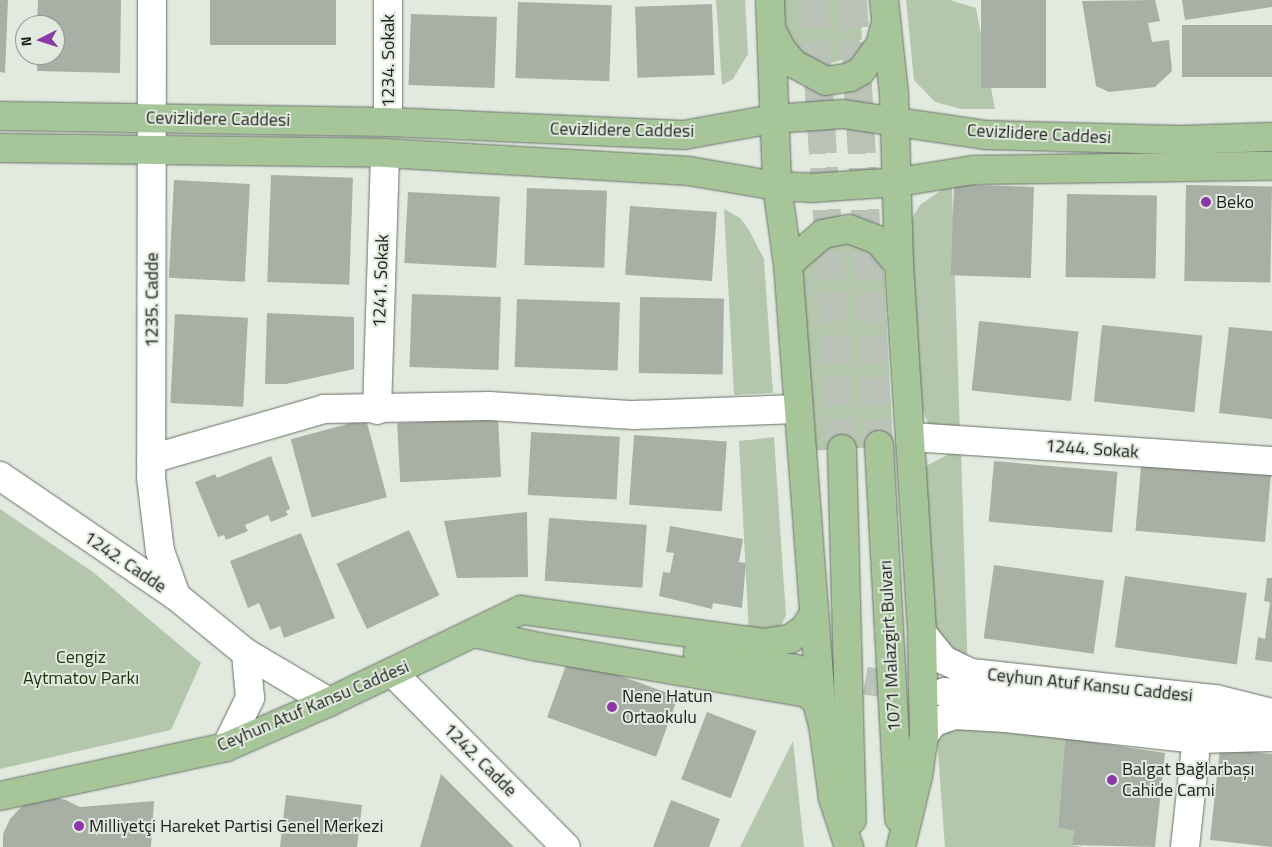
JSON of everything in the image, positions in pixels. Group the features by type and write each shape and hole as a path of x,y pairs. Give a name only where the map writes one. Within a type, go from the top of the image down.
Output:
{"main road":[{"path":"770,0 777,186 788,264 797,409 823,725 833,798 850,847"},
{"path":"772,31 780,49 794,64 826,81 850,77 861,71 880,46 885,13"},
{"path":"885,13 899,182 899,265 922,633 924,736 918,776 901,847"},
{"name":"Cevizlidere Caddesi","path":"0,116 388,122 684,135 773,119 843,114 895,120 986,135 1179,140 1272,137"},
{"name":"Cevizlidere Caddesi","path":"0,148 385,153 689,171 777,186 836,188 899,182 973,170 1272,166"},
{"path":"788,264 815,238 832,231 849,229 878,240 899,265"},
{"name":"1071 Malazgirt Bulvarı","path":"879,446 901,847"},
{"path":"842,449 850,847"},
{"name":"Ceyhun Atuf Kansu Caddesi","path":"0,796 226,747 393,673 521,610 764,643 790,640 805,628 813,615"},
{"name":"Ceyhun Atuf Kansu Caddesi","path":"474,633 507,628 540,628 797,669"},
{"path":"474,633 539,647 807,693 816,702 823,725"}],"street":[{"name":"1235. Cadde","path":"152,0 151,459 157,534 176,596"},
{"name":"1234. Sokak","path":"388,0 388,122"},
{"name":"1241. Sokak","path":"377,410 385,153"},
{"path":"151,459 324,409 377,410 489,406 569,408 634,415 797,409"},
{"name":"1244. Sokak","path":"911,437 1272,461"},
{"name":"1242. Cadde","path":"0,476 176,596 246,652 329,702"},
{"name":"Ceyhun Atuf Kansu Caddesi","path":"922,633 944,660 971,673 1216,699 1272,713"},
{"path":"226,747 250,698 246,652"},
{"name":"1242. Cadde","path":"393,673 566,847"},
{"name":"Ceyhun Atuf Kansu Caddesi","path":"944,692 1272,724"},
{"path":"924,736 934,722 954,715 1006,718 1197,739 1272,738"},
{"path":"1185,847 1195,754"}],"green space":[{"path":"716,0 745,0 748,54 733,79 722,85"},
{"path":"780,0 859,0 862,38 846,59 822,65 785,44"},
{"path":"906,0 950,0 976,8 995,109 961,109 935,102 914,80"},
{"path":"952,188 960,433 932,432 917,398 909,223 920,205 943,189"},
{"path":"724,209 740,218 749,230 764,259 773,393 734,395"},
{"path":"835,242 859,246 877,253 884,274 893,446 808,451 798,273 817,248"},
{"path":"774,437 786,616 781,625 767,633 749,635 739,441"},
{"path":"961,448 968,678 934,670 922,468"},
{"name":"Cengiz Aytmatov Parkı","path":"0,509 93,572 201,663 171,730 0,769"},
{"path":"936,727 1065,738 1058,828 1074,831 1072,845 1083,847 945,847"},
{"path":"793,741 804,847 740,847"}],"building":[{"path":"0,0 8,0 5,73 0,72"},
{"path":"38,0 121,0 120,73 37,71 37,65 65,65 65,15 37,15"},
{"path":"210,0 336,0 336,45 210,45"},
{"path":"981,0 1046,0 1046,88 981,88"},
{"path":"1155,0 1160,21 1148,23 1152,42 1169,40 1172,71 1155,87 1109,92 1096,86 1082,1"},
{"path":"1182,0 1272,0 1272,7 1185,20"},
{"path":"518,2 612,5 609,81 515,78"},
{"path":"712,4 714,75 638,78 635,7"},
{"path":"411,14 497,17 494,88 409,85"},
{"path":"1182,25 1272,25 1272,77 1182,77"},
{"path":"271,175 353,178 349,285 267,282"},
{"path":"174,180 250,184 245,282 169,278"},
{"path":"954,184 1034,187 1031,278 951,275"},
{"path":"1186,185 1272,187 1270,282 1184,281"},
{"path":"527,188 607,191 604,268 524,265"},
{"path":"408,192 500,197 496,268 404,263"},
{"path":"1067,194 1157,196 1156,279 1066,277"},
{"path":"630,206 717,212 712,281 625,275"},
{"path":"412,294 501,297 498,370 409,367"},
{"path":"640,297 724,298 723,374 639,373"},
{"path":"517,299 620,303 618,371 515,367"},
{"path":"267,313 354,317 354,369 286,384 265,384"},
{"path":"175,314 248,318 243,407 170,403"},
{"path":"979,321 1078,331 1071,401 972,391"},
{"path":"1102,325 1202,336 1194,412 1094,402"},
{"path":"1229,327 1272,331 1272,419 1219,413"},
{"path":"498,418 501,477 400,482 397,423"},
{"path":"366,419 387,497 312,517 291,439"},
{"path":"531,432 620,437 617,500 528,495"},
{"path":"634,435 727,441 722,511 629,505"},
{"path":"271,456 290,509 286,511 288,515 271,522 268,515 245,525 248,531 226,540 224,535 218,537 195,482 215,474 217,478"},
{"path":"1142,456 1272,467 1265,542 1135,531"},
{"path":"994,461 1118,472 1112,533 989,522"},
{"path":"527,512 528,577 457,578 444,521"},
{"path":"549,518 647,525 642,588 545,581"},
{"path":"670,526 743,539 739,562 746,563 742,608 713,603 712,609 659,596 663,572 670,573 674,553 666,552"},
{"path":"409,530 439,595 367,629 336,564"},
{"path":"301,533 335,618 284,638 280,626 270,630 259,603 248,608 230,561"},
{"path":"994,565 1104,580 1094,654 984,638"},
{"path":"1125,576 1247,593 1237,664 1115,647"},
{"path":"1267,578 1272,578 1272,662 1255,660 1258,637 1265,639 1270,602 1264,601"},
{"name":"Nene Hatun Ortaokulu","path":"569,657 678,697 656,757 547,717"},
{"path":"707,712 756,731 731,798 681,779"},
{"name":"Balgat Bağlarbaşı Cahide Cami","path":"1065,738 1165,753 1155,847 1072,845 1074,831 1058,828"},
{"path":"1220,749 1272,754 1272,847 1210,840"},
{"path":"441,774 514,847 420,847"},
{"path":"286,795 362,805 357,847 280,847"},
{"name":"Milliyetçi Hareket Partisi Genel Merkezi","path":"51,797 66,800 80,807 154,801 151,847 3,847 3,834 10,819 21,807 35,799"},
{"path":"671,800 720,819 709,847 653,847"}],"tunnel":[{"path":"813,0 842,449"},
{"path":"853,0 879,445"},
{"path":"824,673 874,682"},
{"path":"874,682 944,692"}],"place":[{"name":"Beko","path":"1206,202"},
{"name":"Nene Hatun Ortaokulu","path":"612,707"},
{"name":"Balgat Bağlarbaşı Cahide Cami","path":"1112,780"},
{"name":"Milliyetçi Hareket Partisi Genel Merkezi","path":"79,826"}]}
